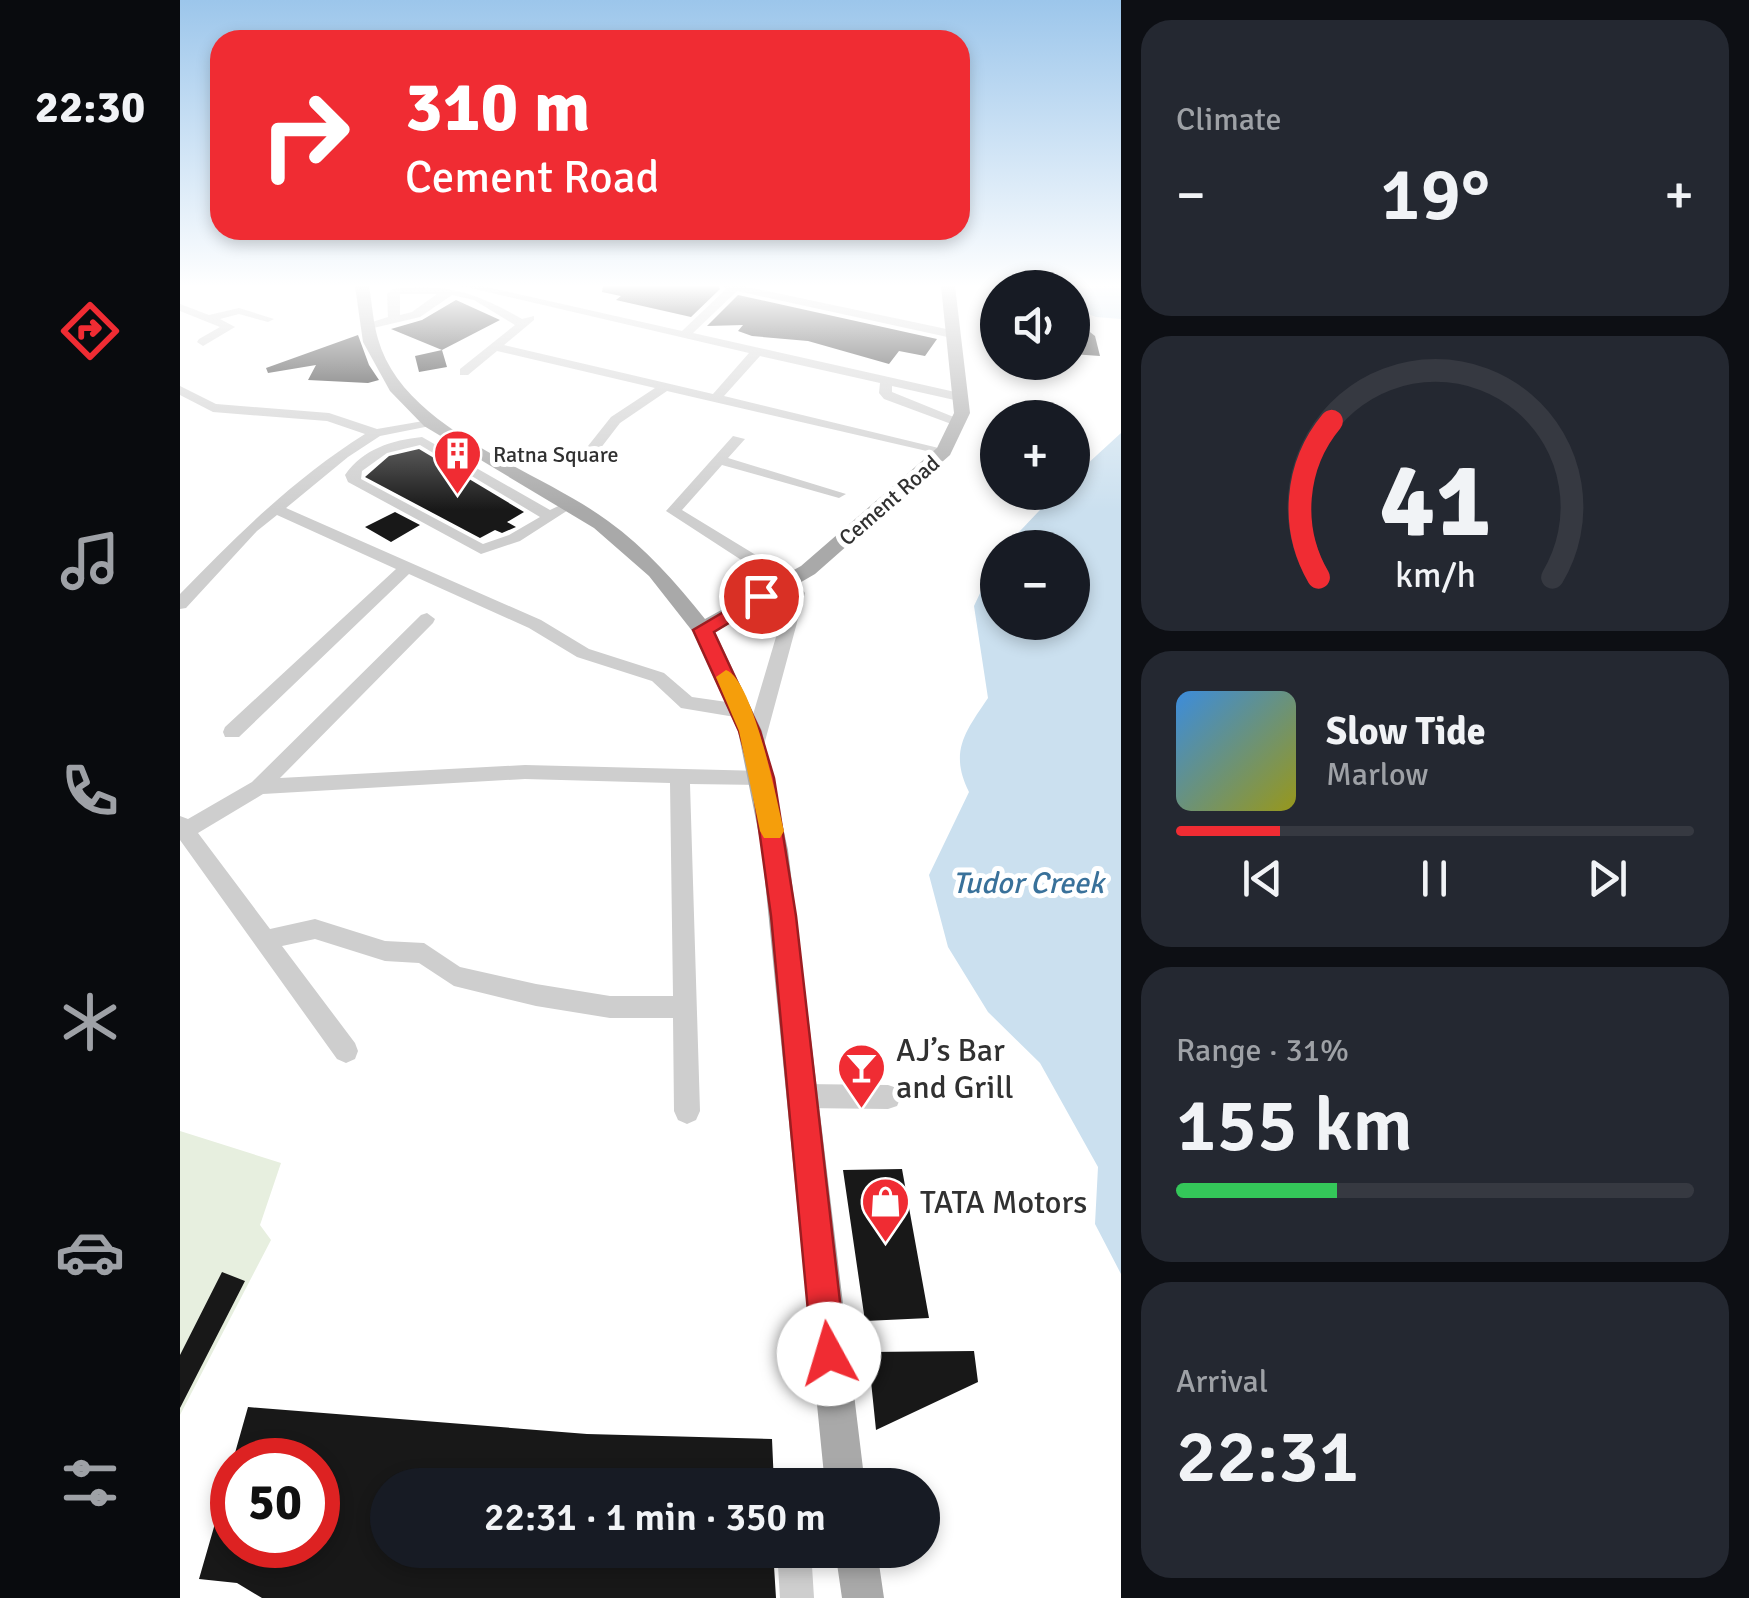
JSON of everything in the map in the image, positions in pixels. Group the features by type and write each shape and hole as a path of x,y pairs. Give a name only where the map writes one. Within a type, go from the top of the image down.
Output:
{"main road":[{"path":"379,361 384,372 430,422 601,524 634,552 688,610 741,711 763,778 780,883 844,1468"},
{"name":"Cement Road","path":"688,610 741,605 789,582 944,451 959,422 955,361"},
{"name":"Cement Road","path":"688,610 741,605"},
{"path":"859,1568 863,1598"}],"street":[{"path":"464,372 478,361"},
{"path":"550,361 944,451"},
{"path":"714,400 748,361"},
{"path":"803,361 959,397"},
{"path":"887,380 885,393 889,396 959,422"},
{"path":"595,446 602,430 612,421 662,388"},
{"path":"180,390 214,408 329,417 376,433"},
{"path":"180,604 238,542 376,433 430,422"},
{"path":"738,439 674,513 789,582 797,593 754,746"},
{"path":"548,516 422,442 402,444 378,454 352,475 372,491 480,548 500,543 569,505"},
{"path":"720,460 839,494"},
{"path":"276,509 536,624 583,653 658,677 687,703 741,711"},
{"path":"232,732 405,569"},
{"path":"346,1052 183,827 259,787 427,620"},
{"path":"259,787 525,772 763,778"},
{"path":"680,777 687,1111"},
{"path":"264,940 314,929 385,951 424,953 454,976 536,995 597,1006 685,1007"},
{"path":"802,1096 888,1097"},
{"path":"795,1568 797,1598"}],"green space":[{"path":"180,1131 281,1163 260,1225 271,1240 180,1415"}],"water":[{"name":"Tudor Creek","path":"1121,433 1121,1274 1095,1224 1098,1167 1040,1063 988,1012 948,947 929,875 969,792 960,765 962,743 988,698 974,606 980,593 980,640 1090,640 1090,530 1021,530 1040,510 1090,510 1090,461"}],"building":[{"path":"287,361 367,361 379,380 308,380 316,365 268,373 266,368"},
{"path":"416,361 445,361 447,367 419,372"},
{"name":"Ratna Square","path":"419,449 524,512 507,522 516,527 502,533 495,530 480,538 365,477 389,456"},
{"path":"395,512 420,525 391,542 365,527"},
{"name":"TATA Motors","path":"902,1169 929,1318 865,1321 843,1170"},
{"path":"222,1272 245,1281 180,1408 180,1355"},
{"path":"974,1351 978,1382 876,1430 868,1352"},
{"path":"248,1407 587,1434 772,1439 773,1468 370,1468 370,1568 774,1568 776,1598 262,1598 237,1583 199,1579 210,1541 210,1568 340,1568 340,1438 239,1438"}],"slow traffic":[{"path":"726,677 750,731 772,831"}],"place":[{"name":"Ratna Square","path":"458,496"},
{"name":"AJ’s Bar and Grill","path":"861,1110"},
{"name":"TATA Motors","path":"885,1244"}],"route":[{"path":"761,596 703,630 750,731 763,778 784,916 829,1354"}]}
